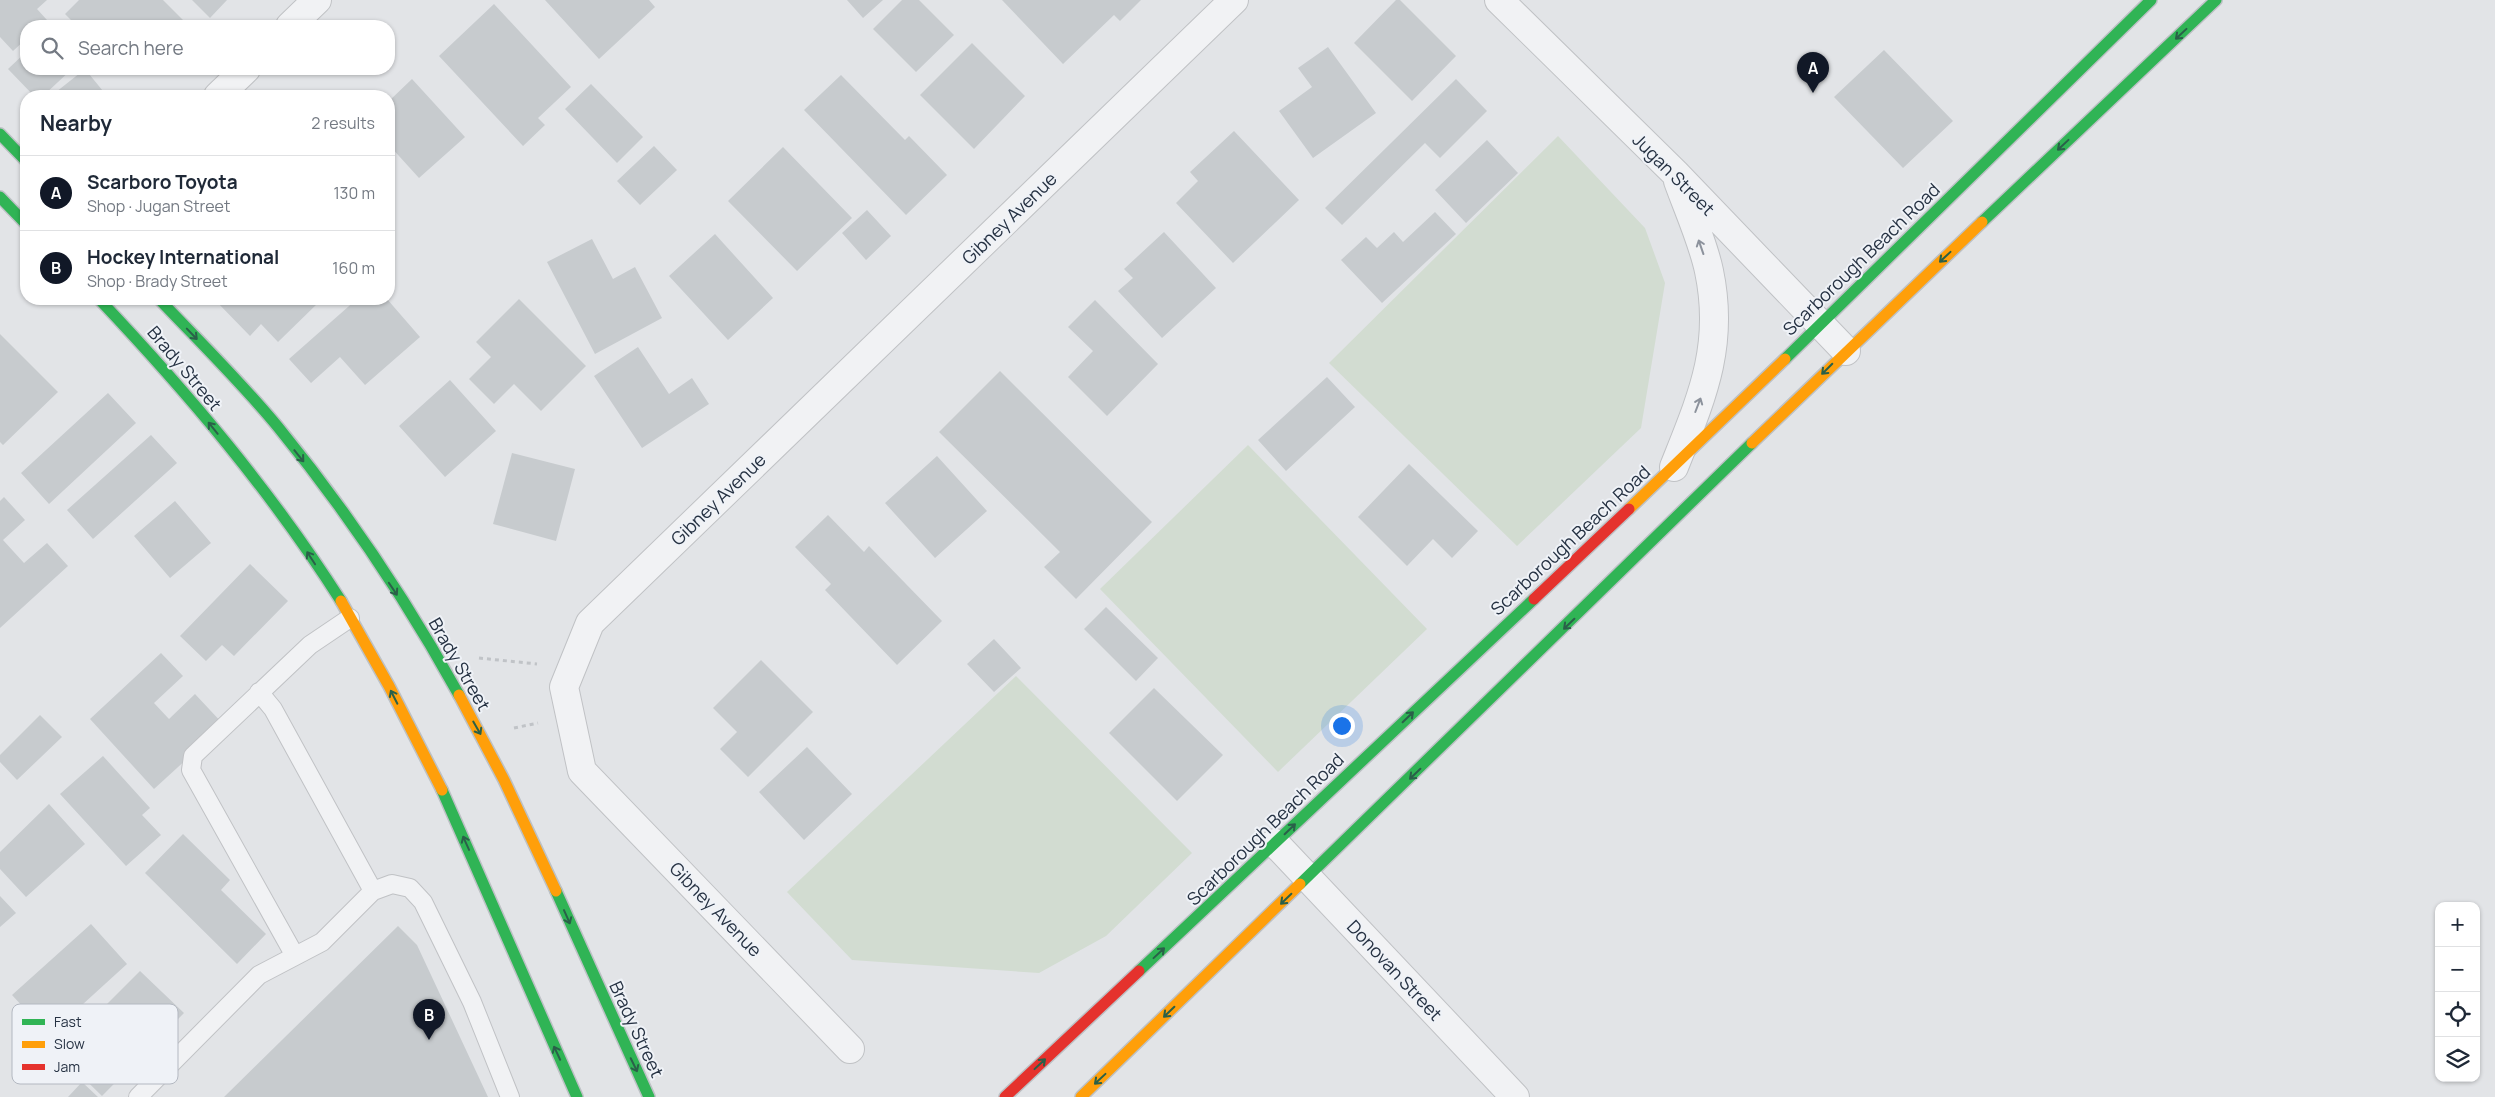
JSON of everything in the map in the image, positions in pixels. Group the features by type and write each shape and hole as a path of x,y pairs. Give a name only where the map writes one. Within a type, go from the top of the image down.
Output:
{"main road":[{"name":"Scarborough Beach Road","path":"1005,1097 1674,467 2151,0"},
{"path":"1081,1097 1308,878 1846,351 2216,0"},
{"path":"0,134 20,155"},
{"path":"0,197 20,218"},
{"name":"Brady Street","path":"105,305 152,353 284,514 350,618 379,668 448,802 577,1097"},
{"name":"Brady Street","path":"165,305 244,389 329,493 413,618 481,736 547,872 604,1003 649,1097"}],"street":[{"path":"296,20 317,0"},
{"name":"Gibney Avenue","path":"850,1049 582,771 564,688 590,623 1234,0"},
{"name":"Jugan Street","path":"1499,0 1675,173 1846,351"},
{"path":"224,90 240,75"},
{"path":"1674,467 1702,396 1712,359 1714,323 1709,271 1675,173"},
{"name":"Donovan Street","path":"1275,844 1515,1097"}],"lane":[{"path":"295,956 191,770 193,756 310,645 350,618"},
{"path":"259,692 273,709 374,891"},
{"path":"178,1057 259,975 322,942 374,891 392,884 410,888 423,902 472,1002 510,1097"},
{"path":"138,1097 151,1084"}],"path":[{"path":"434,653 572,667"},
{"path":"481,736 570,716"}],"shaded area":[{"path":"1558,136 1645,228 1665,283 1641,428 1517,546 1329,363"},
{"path":"1248,445 1427,629 1278,772 1100,589"},
{"path":"1016,676 1192,853 1106,936 1039,973 852,960 787,892"}],"building":[{"path":"0,0 47,0 37,9 47,20 20,20 20,45 13,51 0,37"},
{"path":"79,0 163,0 183,20 71,20 65,14"},
{"path":"192,0 227,0 210,18"},
{"path":"545,0 649,0 655,7 599,59"},
{"path":"847,0 883,0 863,18"},
{"path":"902,0 919,0 954,35 916,72 873,29"},
{"path":"1002,0 1141,0 1120,21 1114,15 1063,64"},
{"path":"1396,0 1400,0 1456,56 1412,101 1354,43"},
{"path":"494,4 571,87 538,118 545,125 523,146 439,56"},
{"path":"972,43 1025,96 974,149 920,95"},
{"path":"1328,47 1376,113 1313,158 1279,111 1312,87 1298,68"},
{"path":"1884,50 1953,121 1903,168 1834,97"},
{"path":"20,58 20,75 66,75 49,90 28,90 8,69"},
{"path":"77,75 90,75 102,90 59,90"},
{"path":"841,75 905,140 909,136 947,175 906,215 804,110"},
{"path":"412,79 465,137 419,178 395,152 395,95"},
{"path":"1456,79 1487,111 1440,158 1425,143 1342,225 1325,208"},
{"path":"591,84 643,137 617,163 565,109"},
{"path":"1234,131 1299,200 1233,263 1176,203 1198,181 1190,172"},
{"path":"1487,140 1518,173 1466,223 1435,190"},
{"path":"654,146 677,170 640,205 617,181"},
{"path":"783,147 852,218 797,271 728,201"},
{"path":"867,210 891,236 866,260 842,233"},
{"path":"1435,212 1456,234 1382,303 1341,260 1366,237 1377,248 1394,232 1403,242"},
{"path":"1164,232 1216,288 1162,338 1118,291 1133,278 1124,269"},
{"path":"715,234 773,298 728,340 669,276"},
{"path":"592,239 613,279 635,267 662,318 595,354 547,262"},
{"path":"519,299 586,366 541,411 514,384 494,404 469,379 491,357 476,342"},
{"path":"1095,300 1158,364 1107,416 1068,377 1093,351 1068,327"},
{"path":"220,305 316,305 278,342 261,324 250,336"},
{"path":"350,305 392,305 420,337 365,385 340,357 311,383 289,359"},
{"path":"0,334 58,392 3,445 0,442"},
{"path":"638,347 669,394 692,378 709,404 642,448 594,376"},
{"path":"1000,371 1152,522 1076,599 1044,567 1060,552 939,432"},
{"path":"1327,377 1355,407 1286,471 1258,440"},
{"path":"450,380 496,431 445,477 399,426"},
{"path":"108,393 136,423 49,504 21,473"},
{"path":"151,435 177,463 93,539 67,510"},
{"path":"512,453 575,469 556,541 493,524"},
{"path":"937,456 987,511 935,558 885,503"},
{"path":"1409,464 1478,531 1452,558 1433,539 1407,566 1358,517"},
{"path":"4,497 25,520 3,540 24,563 47,543 68,566 0,628 0,501"},
{"path":"175,501 211,543 170,578 134,536"},
{"path":"828,515 864,552 869,546 942,621 897,665 825,590 831,584 795,547"},
{"path":"250,564 288,601 234,656 222,645 206,661 180,636"},
{"path":"1106,607 1158,658 1136,681 1084,629"},
{"path":"994,639 1021,668 994,692 967,664"},
{"path":"161,653 183,676 154,703 169,719 195,694 224,725 154,789 90,719"},
{"path":"761,660 813,712 748,777 720,749 737,732 713,708"},
{"path":"1154,688 1223,755 1177,801 1109,733"},
{"path":"40,715 62,737 17,780 0,762 0,755"},
{"path":"807,747 852,794 804,840 759,792"},
{"path":"103,756 150,808 142,815 161,835 126,866 60,794"},
{"path":"49,804 85,844 26,897 0,869 0,852"},
{"path":"183,834 230,880 221,890 266,934 237,964 145,873"},
{"path":"0,896 16,913 0,927"},
{"path":"91,924 127,964 83,1004 20,1004 12,995"},
{"path":"398,926 417,945 488,1097 224,1097"},
{"path":"140,971 175,1004 107,1004"},
{"path":"178,1007 184,1013 178,1019"},
{"path":"80,1084 84,1084 98,1097 68,1097"},
{"path":"90,1084 114,1084 102,1096"}],"traffic: fast":[{"path":"1785,359 2151,0"},
{"path":"1982,222 2216,0"},
{"path":"0,134 20,155"},
{"path":"0,197 20,218"},
{"path":"105,305 165,370 227,444 286,521 341,601"},
{"path":"165,305 264,410 328,491 397,591 459,695"},
{"path":"1300,884 1752,443"},
{"path":"1139,971 1534,599"},
{"path":"442,790 577,1097"},
{"path":"556,891 649,1097"}],"traffic: slow":[{"path":"1752,443 1982,222"},
{"path":"1629,509 1785,359"},
{"path":"341,601 389,686 442,790"},
{"path":"459,695 504,780 556,891"},
{"path":"1081,1097 1300,884"}],"traffic: jam":[{"path":"1534,599 1629,509"},
{"path":"1005,1097 1139,971"}],"place":[{"name":"Scarboro Toyota","path":"1813,93"},
{"name":"Hockey International","path":"429,1040"}]}
